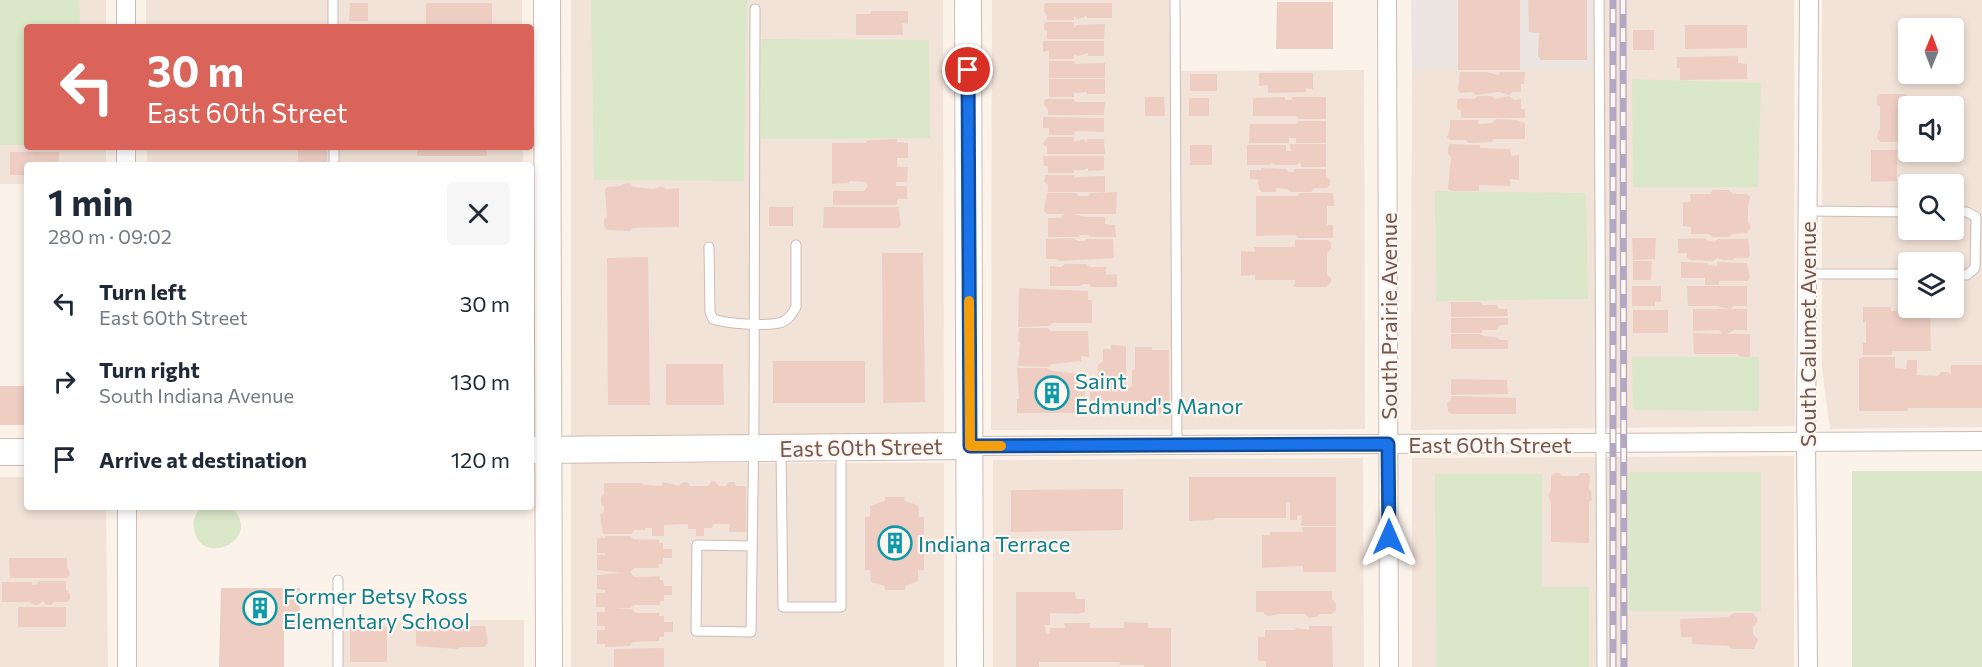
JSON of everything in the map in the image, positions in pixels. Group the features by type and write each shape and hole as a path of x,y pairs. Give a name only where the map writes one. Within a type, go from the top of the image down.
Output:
{"street":[{"path":"126,0 126,24"},
{"path":"547,0 540,450 549,667"},
{"path":"968,0 970,667"},
{"name":"South Prairie Avenue","path":"1387,0 1389,667"},
{"name":"South Calumet Avenue","path":"1808,667 1806,442 1809,0"},
{"name":"East 60th Street","path":"540,450 1982,441"},
{"path":"0,452 24,452"},
{"path":"127,510 127,667"}],"lane":[{"path":"333,0 333,24"},
{"path":"1175,0 1177,445"},
{"path":"1599,0 1602,667"},
{"path":"751,546 697,545 696,631 751,632 754,448 754,9"},
{"path":"1807,211 1898,212"},
{"path":"1964,212 1976,217 1975,268 1964,275"},
{"path":"709,247 710,312 713,320 724,323 781,323 791,316 796,307 796,245"},
{"path":"1807,274 1898,274"},
{"path":"781,448 783,607 841,608 841,448"},
{"path":"338,580 338,667"}],"shaded area":[{"path":"0,0 106,0 106,24 24,24 24,150 106,150 106,162 24,162 24,184 0,184"},
{"path":"146,0 522,0 522,24 146,24"},
{"path":"571,0 943,0 944,435 571,437"},
{"path":"992,0 1175,0 1176,71 1364,70 1365,429 991,430"},
{"path":"1411,0 1599,0 1599,70 1412,70"},
{"path":"1599,0 1794,0 1795,426 1411,430 1412,70 1599,70"},
{"path":"1822,0 1982,0 1982,427 1830,429 1822,368"},
{"path":"147,150 523,150 523,162 147,162"},
{"path":"1794,456 1794,667 1412,667 1412,458"},
{"path":"1363,458 1364,667 993,667 993,460"},
{"path":"571,463 944,463 944,667 571,667"},
{"path":"0,477 24,477 24,510 106,510 108,667 0,667"},
{"path":"338,620 524,620 524,667 338,667"}],"green space":[{"path":"0,0 79,0 80,24 24,24 24,145 0,145"},
{"path":"591,0 747,0 744,181 594,180"},
{"path":"761,39 929,40 930,138 761,139"},
{"path":"1632,79 1761,83 1758,187 1633,187"},
{"path":"1435,191 1586,193 1588,299 1436,301"},
{"path":"1632,357 1759,357 1759,411 1633,410"},
{"path":"1852,471 1982,471 1982,667 1852,667"},
{"path":"1628,472 1761,472 1761,611 1629,611"},
{"path":"1435,474 1542,474 1542,587 1589,587 1589,667 1436,667"},
{"path":"199,510 233,510 240,519 241,530 236,539 228,545 217,548 207,547 198,540 194,528 196,514"}],"building":[{"path":"1458,0 1520,0 1520,70 1458,70"},
{"path":"1528,0 1587,0 1587,60 1541,60 1538,56 1539,33 1529,32"},
{"path":"1277,2 1333,2 1333,49 1276,49"},
{"path":"350,3 368,3 368,21 349,21"},
{"path":"426,3 492,3 492,24 426,24"},
{"path":"1046,3 1112,3 1112,18 1087,18 1087,16 1078,19 1074,16 1074,20 1047,20 1044,11"},
{"path":"871,11 908,11 908,24 902,23 903,35 856,35 856,14 871,14"},
{"path":"1046,22 1074,22 1074,28 1077,25 1105,24 1104,39 1047,39 1047,32 1044,29"},
{"path":"1685,25 1747,25 1747,48 1685,49"},
{"path":"1633,30 1654,30 1654,50 1633,50"},
{"path":"1043,41 1104,41 1104,56 1088,56 1088,53 1078,56 1074,54 1074,59 1049,59 1049,51 1043,52"},
{"path":"1738,56 1738,63 1747,64 1747,79 1680,80 1677,57"},
{"path":"1049,61 1074,61 1075,64 1105,63 1105,78 1049,78"},
{"path":"1460,72 1487,72 1498,75 1500,72 1525,72 1524,84 1521,84 1521,92 1513,92 1509,95 1499,92 1476,95 1472,92 1460,93 1458,90"},
{"path":"1259,73 1313,73 1313,89 1306,88 1306,92 1268,93 1268,85 1259,86"},
{"path":"1190,74 1217,74 1217,91 1190,91"},
{"path":"1049,79 1105,79 1105,94 1074,92 1074,97 1049,97"},
{"path":"1881,94 1906,94 1907,96 1898,96 1898,142 1881,142 1877,138 1880,128 1880,107 1877,105 1877,97"},
{"path":"1477,96 1492,96 1495,99 1509,96 1514,100 1521,99 1521,109 1525,109 1525,118 1461,118 1457,100 1474,99"},
{"path":"1145,97 1164,97 1165,116 1145,116"},
{"path":"1285,97 1285,100 1292,100 1292,97 1326,97 1326,119 1253,116 1253,98"},
{"path":"1189,98 1209,98 1209,116 1189,116"},
{"path":"1044,100 1105,102 1104,115 1048,115 1048,110 1044,105"},
{"path":"1043,117 1104,118 1104,132 1074,131 1075,135 1049,135 1049,128 1043,128"},
{"path":"1496,119 1525,123 1525,139 1494,139 1491,142 1469,143 1466,140 1450,140 1447,137 1450,120 1478,120 1478,124 1482,124 1492,123"},
{"path":"1299,121 1326,121 1326,143 1296,143 1296,138 1289,138 1289,143 1249,143 1250,124 1296,124"},
{"path":"1047,137 1074,137 1074,142 1083,139 1087,142 1087,139 1104,139 1105,154 1047,154 1047,147 1043,144"},
{"path":"897,139 897,142 908,143 908,158 897,158 897,167 908,167 907,182 896,182 896,186 907,186 907,199 897,199 897,205 833,205 833,191 864,191 868,186 866,182 850,181 832,184 832,143 865,143 869,140"},
{"path":"1290,144 1326,144 1326,167 1301,167 1301,162 1296,165 1272,163 1247,165 1247,145 1286,145 1286,151 1291,151"},
{"path":"1450,144 1510,149 1511,156 1519,155 1519,180 1510,179 1510,186 1479,185 1479,191 1448,189 1451,157 1448,154 1448,148"},
{"path":"1190,145 1212,145 1212,165 1190,165"},
{"path":"298,150 327,150 327,162 298,162"},
{"path":"417,150 487,150 487,156 417,156"},
{"path":"1871,150 1897,150 1897,181 1871,182"},
{"path":"10,152 59,152 59,162 24,162 24,175 10,175"},
{"path":"1043,156 1104,156 1104,170 1088,171 1088,168 1074,170 1074,173 1048,173 1048,166 1044,166"},
{"path":"1261,168 1286,169 1289,172 1294,172 1294,169 1326,169 1326,177 1330,180 1330,184 1327,188 1314,188 1311,192 1291,192 1288,189 1276,188 1276,192 1262,192 1259,189 1258,181 1260,180 1250,179 1250,170 1261,170"},
{"path":"1045,175 1075,175 1074,179 1105,176 1105,192 1048,192 1048,185 1044,182"},
{"path":"630,183 633,187 679,188 679,227 633,228 630,231 607,230 604,226 604,220 607,217 605,190 607,187"},
{"path":"1713,190 1729,190 1733,194 1747,194 1750,197 1748,222 1751,226 1747,233 1713,237 1708,234 1691,234 1691,227 1683,226 1683,202 1691,202 1690,194 1710,194"},
{"path":"1117,192 1116,214 1073,214 1105,217 1105,224 1115,225 1116,237 1080,235 1079,237 1048,237 1048,218 1060,218 1065,214 1047,214 1044,211 1047,193 1076,193 1079,196 1088,196 1091,193"},
{"path":"1300,193 1333,193 1334,206 1327,206 1327,225 1333,225 1333,238 1298,238 1295,235 1256,236 1256,196 1297,196"},
{"path":"769,207 793,207 793,226 769,226"},
{"path":"824,207 898,207 901,225 898,228 823,228"},
{"path":"1074,238 1078,241 1113,239 1114,258 1060,261 1046,259 1046,239"},
{"path":"1632,238 1656,238 1655,259 1633,260"},
{"path":"1705,238 1714,242 1718,239 1748,239 1750,255 1748,258 1724,260 1717,258 1713,261 1690,260 1687,258 1687,253 1678,253 1678,239"},
{"path":"1295,240 1328,240 1331,243 1331,249 1327,253 1327,275 1331,278 1331,282 1326,287 1294,287 1295,280 1255,280 1255,275 1241,276 1241,251 1255,252 1254,247 1295,247"},
{"path":"882,253 923,253 925,402 883,403"},
{"path":"648,257 650,405 608,405 607,258"},
{"path":"1633,261 1652,261 1651,280 1633,280"},
{"path":"1681,262 1708,263 1708,265 1717,266 1717,262 1747,263 1750,278 1747,281 1719,281 1719,285 1705,285 1705,278 1681,278"},
{"path":"1065,264 1106,267 1106,275 1117,274 1117,287 1091,287 1089,284 1050,286 1050,266 1061,267"},
{"path":"1632,286 1661,286 1661,302 1655,302 1655,306 1632,306"},
{"path":"1687,286 1747,286 1747,306 1734,306 1730,309 1716,306 1688,306"},
{"name":"Saint Edmund's Manor","path":"1019,288 1088,291 1088,300 1092,300 1092,323 1052,323 1050,326 1018,327"},
{"path":"1451,302 1480,302 1483,305 1497,305 1499,309 1507,309 1508,316 1451,317"},
{"path":"1863,307 1891,307 1891,311 1898,311 1898,318 1930,318 1931,351 1892,351 1892,355 1863,355 1863,343 1866,343 1866,322 1863,322"},
{"path":"1693,309 1747,309 1747,330 1734,330 1727,334 1750,334 1750,357 1741,357 1737,354 1694,354 1693,333 1722,334 1719,330 1693,331"},
{"path":"1633,310 1668,310 1668,333 1633,333"},
{"path":"1451,318 1508,318 1508,325 1500,325 1496,330 1483,330 1481,333 1451,333"},
{"name":"Saint Edmund's Manor","path":"1019,328 1088,331 1089,357 1081,356 1081,361 1052,364 1049,367 1018,366"},
{"path":"1451,334 1480,334 1508,340 1508,349 1451,349"},
{"path":"1111,345 1126,346 1126,384 1129,388 1132,386 1132,371 1135,368 1135,347 1169,350 1169,413 1092,412 1090,410 1090,387 1093,379 1098,379 1098,365 1103,361 1103,349 1111,349"},
{"path":"1862,357 1895,357 1895,368 1906,369 1907,360 1917,360 1917,375 1938,376 1941,372 1948,372 1951,375 1951,365 1982,365 1982,408 1908,408 1907,411 1859,411 1859,359"},
{"path":"773,361 865,361 865,403 773,403"},
{"path":"666,364 723,364 724,405 666,405"},
{"name":"Saint Edmund's Manor","path":"1017,368 1047,368 1052,371 1081,374 1081,388 1085,388 1085,410 1078,413 1017,413 1017,399 1019,399"},
{"path":"1451,379 1507,380 1508,394 1451,395"},
{"path":"0,386 24,386 24,425 0,425"},
{"path":"1451,396 1516,398 1516,414 1452,414 1448,411 1447,403 1451,401"},
{"path":"1554,473 1562,476 1578,476 1581,473 1587,473 1590,476 1589,489 1592,500 1589,502 1589,543 1551,542 1551,503 1548,495 1551,490 1551,476"},
{"path":"1189,477 1336,477 1336,526 1301,526 1302,515 1297,516 1297,520 1290,520 1290,502 1286,502 1286,518 1214,518 1214,520 1189,521"},
{"path":"712,481 719,486 735,482 736,486 746,486 746,532 729,532 730,524 713,524 712,528 704,528 704,536 696,536 696,529 688,529 688,524 664,525 664,536 652,536 652,528 635,530 631,534 603,534 600,515 604,512 601,497 604,494 604,483 642,483 661,486 663,482 679,486 687,482 690,486 708,486"},
{"path":"1123,489 1123,530 1011,532 1011,490"},
{"name":"Indiana Terrace","path":"885,497 905,497 904,501 918,505 919,517 924,517 924,570 918,570 918,581 905,586 905,590 885,590 885,586 871,582 870,570 865,570 865,517 870,516 870,506 885,501"},
{"path":"1302,527 1336,527 1336,572 1303,572 1303,566 1262,568 1262,535 1270,535 1270,532 1303,532"},
{"path":"605,536 630,536 634,539 659,540 659,543 663,543 663,549 672,549 672,558 663,558 663,564 659,564 659,568 634,568 630,572 634,577 660,576 664,586 672,586 672,595 664,595 664,601 660,601 660,605 634,605 630,608 612,609 632,609 635,613 659,613 659,616 664,616 664,622 673,622 673,632 664,632 664,637 659,637 659,641 633,642 630,646 605,647 605,644 597,644 597,630 605,630 605,626 597,626 597,612 605,612 605,607 596,607 596,593 605,593 605,590 597,589 597,575 621,573 597,570 597,555 605,555 605,553 597,553 597,538 605,538"},
{"path":"9,558 67,558 70,575 67,578 10,578"},
{"path":"39,581 66,581 66,590 70,594 70,599 67,602 54,602 51,605 46,605 43,601 38,605 30,602 2,602 2,582 32,582 32,585 36,585"},
{"name":"Former Betsy Ross Elementary School","path":"221,588 300,588 300,630 284,630 284,667 219,667"},
{"path":"1256,591 1332,591 1336,610 1332,614 1320,614 1309,618 1305,614 1269,616 1264,612 1256,612"},
{"path":"1016,592 1075,592 1076,599 1085,599 1085,612 1050,613 1050,625 1045,625 1046,634 1050,634 1050,628 1065,628 1064,623 1090,623 1090,628 1124,628 1124,622 1148,623 1148,628 1171,628 1171,667 1119,665 1120,662 1039,662 1039,667 1016,667"},
{"path":"18,607 66,607 66,627 18,627"},
{"path":"1734,613 1753,613 1757,618 1753,634 1758,640 1754,649 1692,644 1692,637 1681,637 1680,619 1728,617"},
{"path":"416,626 485,626 488,643 484,647 457,649 416,646"},
{"path":"1309,626 1332,626 1333,667 1266,667 1266,661 1258,661 1258,637 1265,637 1265,630 1294,630 1297,628 1309,630"},
{"path":"350,627 387,627 387,662 350,662"},
{"path":"664,648 664,667 614,667 614,649"}],"railway":[{"path":"1613,0 1613,667"},
{"path":"1623,0 1624,667"}],"slow traffic":[{"path":"969,301 970,446 1001,446"}],"place":[{"name":"Saint Edmund's Manor","path":"1052,393"},
{"name":"Indiana Terrace","path":"895,543"},
{"name":"Former Betsy Ross Elementary School","path":"260,608"}],"route":[{"path":"968,70 970,446 1388,444 1389,537"}]}
